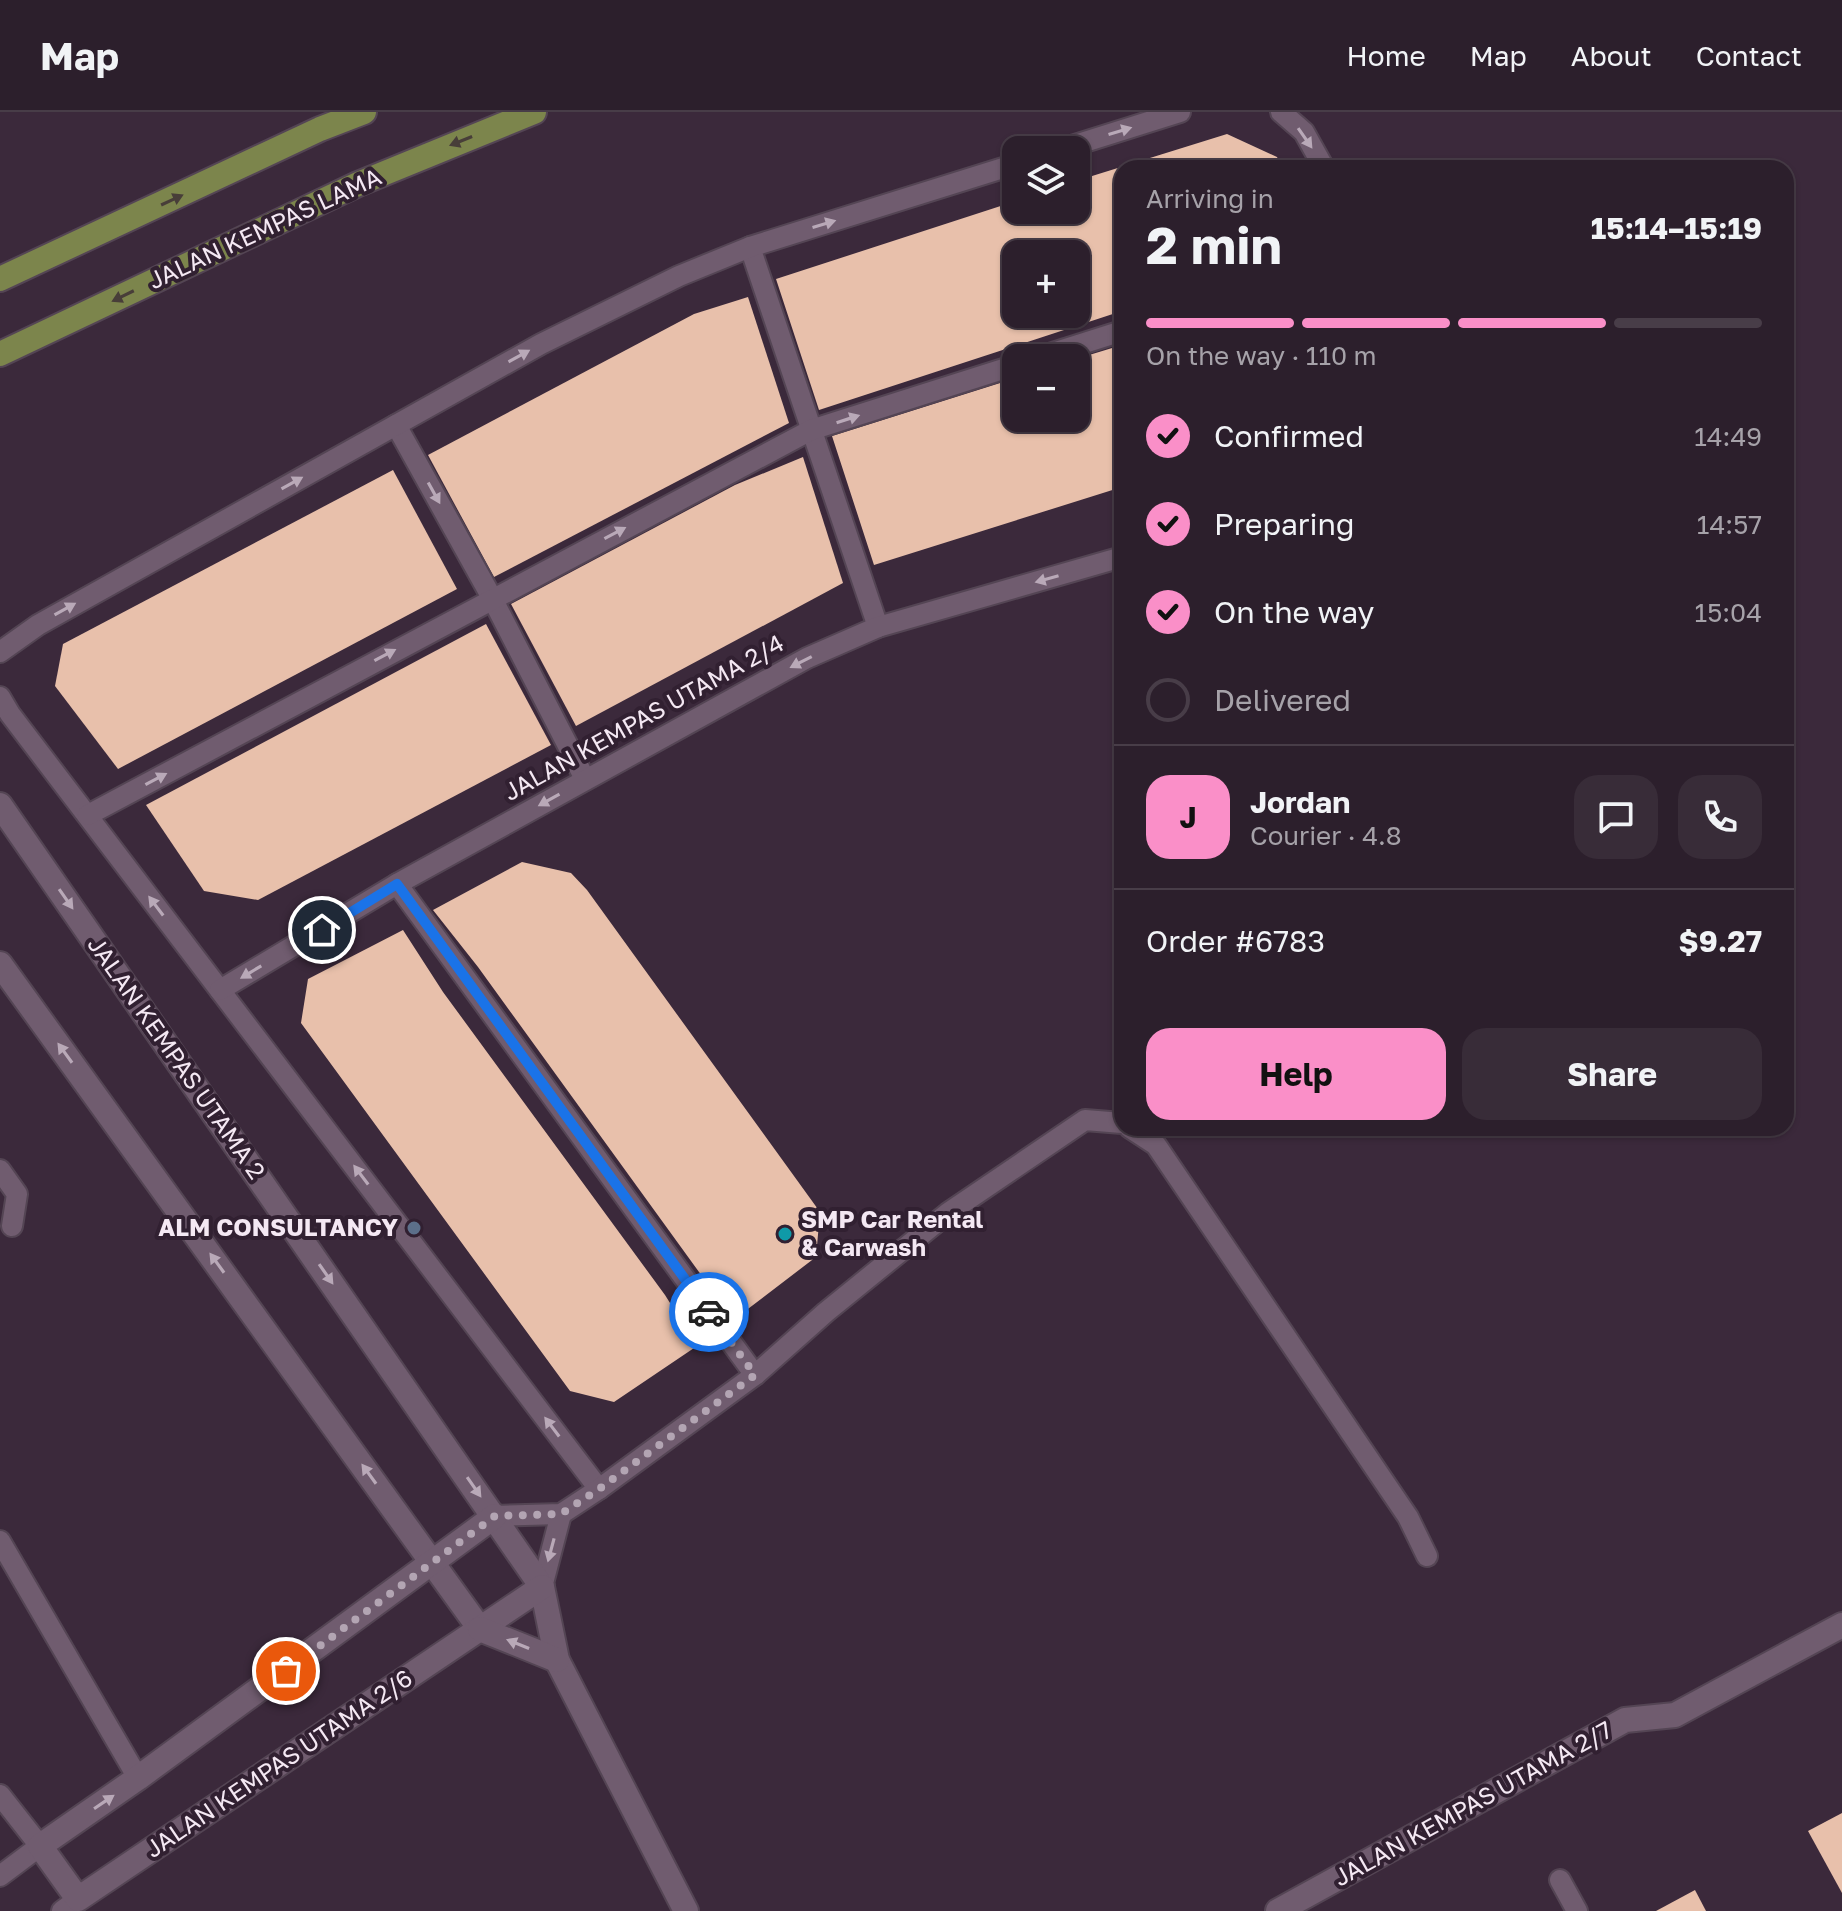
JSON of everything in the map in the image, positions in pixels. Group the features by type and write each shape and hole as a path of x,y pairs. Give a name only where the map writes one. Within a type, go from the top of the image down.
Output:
{"main road":[{"path":"0,279 320,129 364,112"},
{"name":"JALAN KEMPAS LAMA","path":"0,354 358,184 534,112"}],"street":[{"name":"JALAN KEMPAS UTAMA 2","path":"0,805 542,1587"},
{"path":"0,964 480,1629 557,1660"},
{"path":"40,1846 138,1778 495,1516"},
{"path":"542,1587 557,1660 686,1911"},
{"name":"JALAN KEMPAS UTAMA 2/6","path":"40,1846 70,1905 542,1587"},
{"name":"JALAN KEMPAS UTAMA 2/7","path":"1278,1911 1625,1720 1675,1715 1842,1625"}],"lane":[{"path":"1090,140 1180,112"},
{"path":"1281,112 1304,132 1320,160"},
{"path":"0,652 38,625 541,344 679,276 750,247 1002,168"},
{"path":"750,247 878,627"},
{"path":"1081,344 1114,334"},
{"path":"88,815 811,430 1002,369"},
{"path":"396,425 492,598 585,779"},
{"name":"JALAN KEMPAS UTAMA 2/4","path":"220,990 397,884 807,658 878,627 1114,559"},
{"path":"0,697 599,1489"},
{"path":"397,884 755,1375"},
{"path":"495,1516 561,1514 755,1375 826,1312 948,1213 1085,1120 1114,1122"},
{"path":"1142,1136 1156,1145 1408,1517 1427,1556"},
{"path":"0,1170 17,1194 12,1226"},
{"path":"542,1587 561,1514"},
{"path":"0,1541 138,1778"},
{"name":"JALAN KEMPAS UTAMA 2/6","path":"0,1795 40,1846"},
{"path":"0,1876 40,1846"},
{"path":"1560,1880 1577,1911"}],"building":[{"path":"1227,134 1278,160 1143,160"},
{"path":"1114,169 1114,314 1090,321 1090,240 1002,240 1002,328 1070,328 1021,344 1002,344 1002,350 819,410 776,279 1002,206 1002,224 1090,224 1090,177"},
{"path":"748,297 789,423 494,577 428,455 694,314"},
{"path":"1114,347 1114,490 874,565 832,436 1002,382 1002,432 1090,432 1090,355"},
{"path":"803,457 843,583 576,726 511,604 735,485"},
{"path":"393,470 457,589 118,769 55,686 63,644"},
{"path":"486,624 551,745 258,900 204,891 146,805"},
{"path":"522,862 571,873 587,890 820,1212 816,1257 736,1318 433,910"},
{"path":"403,930 443,992 665,1295 697,1346 614,1402 570,1391 301,1023 308,979"},
{"path":"1842,1813 1842,1893 1808,1831"},
{"path":"1695,1890 1706,1911 1656,1911"}],"way so far":[{"path":"286,1671 495,1516 561,1514 755,1375 709,1312"}],"place":[{"name":"ALM CONSULTANCY","path":"414,1228"},
{"name":"SMP Car Rental & Carwash","path":"785,1234"}],"route":[{"path":"322,930 397,884 709,1312"}]}
